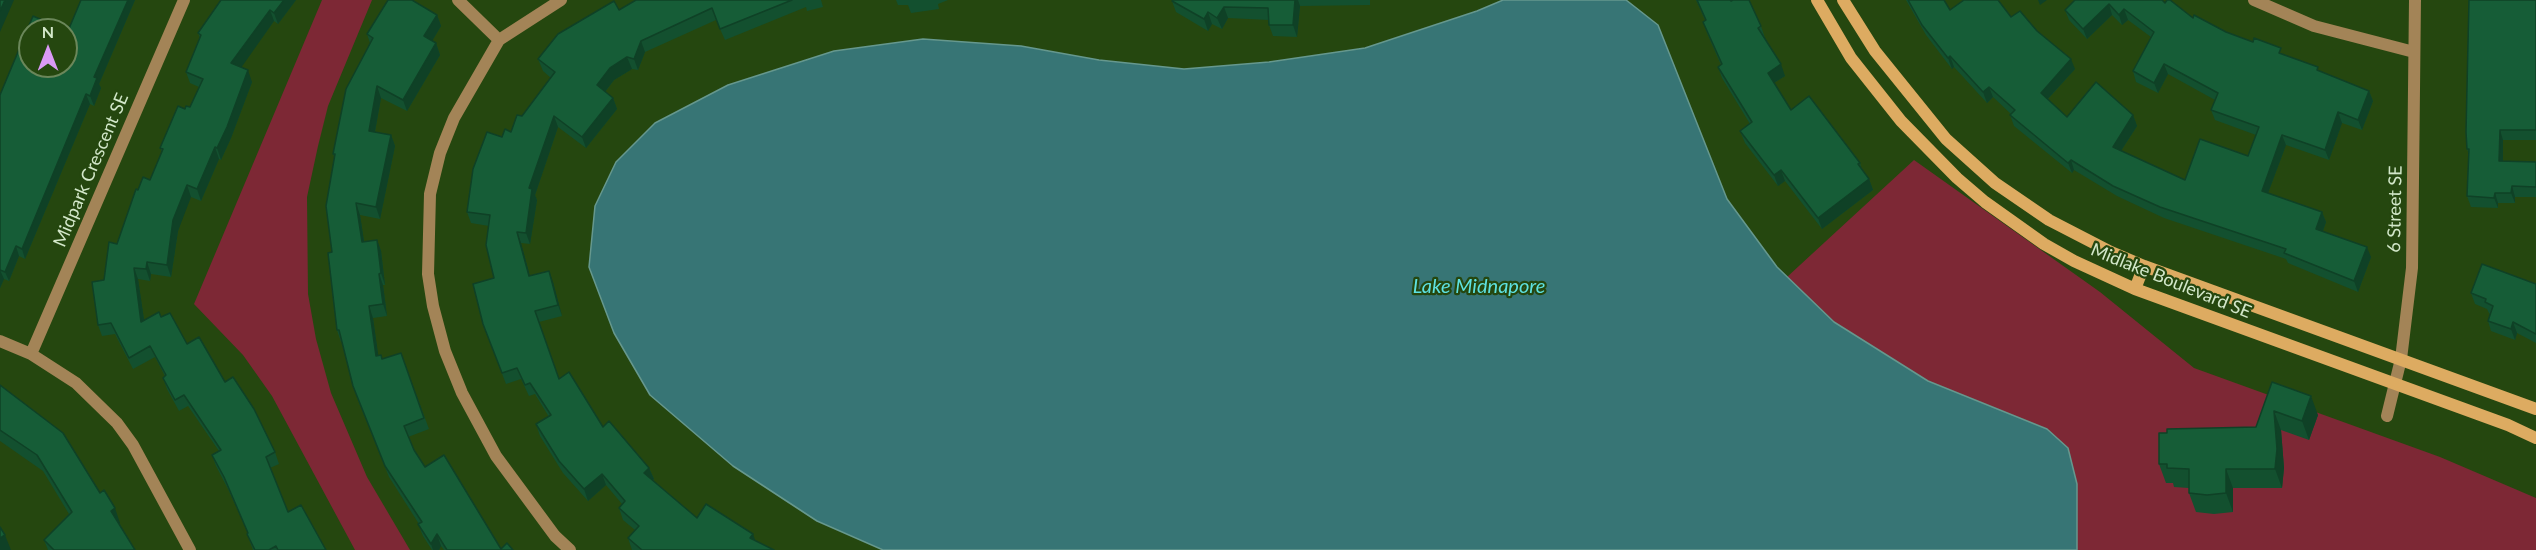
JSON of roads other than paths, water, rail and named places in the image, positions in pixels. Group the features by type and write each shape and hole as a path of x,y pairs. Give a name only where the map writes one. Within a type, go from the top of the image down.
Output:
{"street":[{"name":"Midpark Crescent SE","path":"31,354 184,0"},
{"path":"458,0 499,40"},
{"path":"561,0 499,40 454,118 440,153 430,194 428,274 445,351 475,420 496,456 525,497 555,536 570,550"},
{"name":"Midlake Boulevard SE","path":"1816,0 1851,58 1875,90 1931,153 1985,202 2029,234 2074,261 2135,289 2508,425 2536,438"},
{"name":"Midlake Boulevard SE","path":"1843,0 1875,51 1946,139 1995,183 2049,220 2144,266 2536,409"},
{"path":"2254,0 2314,26 2414,52"},
{"name":"6 Street SE","path":"2387,416 2401,360 2412,268 2415,0"},
{"path":"1931,153 1946,139"},
{"path":"2135,289 2144,266"},
{"path":"0,341 31,354 76,383 117,423 133,445 190,550"}],"water":[{"name":"Lake Midnapore","path":"1503,0 1626,0 1658,25 1727,199 1777,267 1834,322 1928,381 2047,429 2068,448 2077,484 2077,550 883,550 817,521 733,466 650,395 614,333 589,267 595,206 616,162 655,123 728,85 834,51 923,39 1021,46 1099,60 1184,69 1269,62 1365,48 1477,11"}]}
